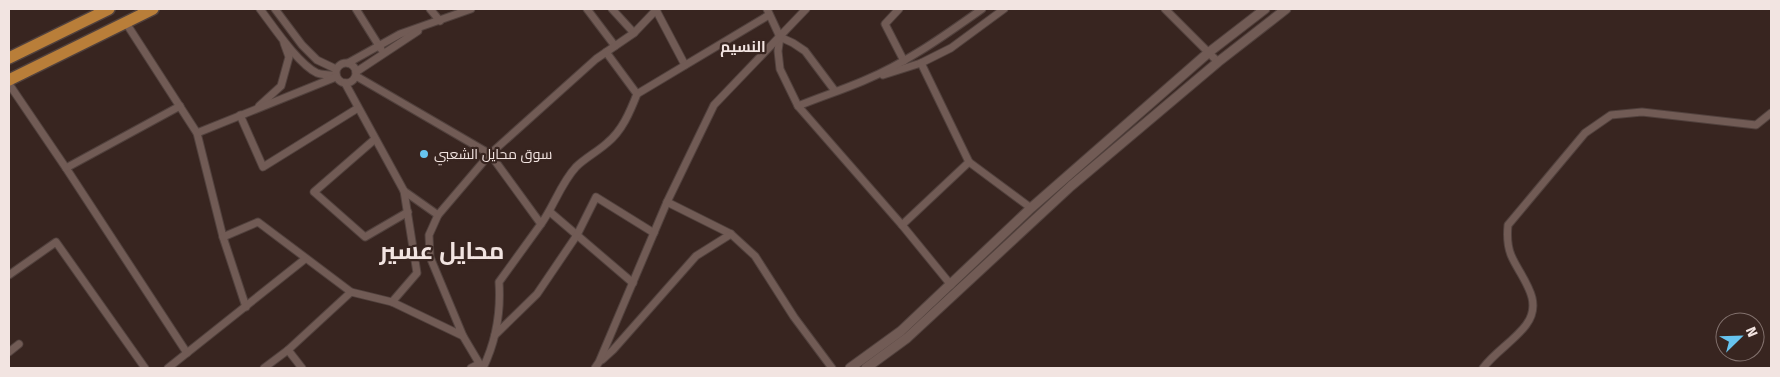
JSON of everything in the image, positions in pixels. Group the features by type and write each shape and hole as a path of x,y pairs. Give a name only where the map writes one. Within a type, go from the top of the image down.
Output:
{"main road":[{"path":"9,58 109,9"},
{"path":"9,80 153,9"}],"street":[{"path":"260,9 282,38 312,70 319,74 336,74"},
{"path":"275,9 302,45 317,60 336,74 338,80 345,83 351,82 356,74 424,26"},
{"path":"356,9 384,54"},
{"path":"430,9 440,21"},
{"path":"348,63 400,34 471,9"},
{"path":"587,9 615,46"},
{"path":"612,9 634,33"},
{"path":"481,367 463,336 430,257 430,235 438,216 490,154 596,59 634,33 657,9 685,65"},
{"path":"597,365 654,233 714,104 806,9"},
{"path":"900,9 885,24 904,61"},
{"path":"863,81 904,61 939,40 982,9"},
{"path":"798,106 863,81 921,63 950,48 1004,9"},
{"path":"1165,9 1218,62"},
{"path":"850,368 901,331 1032,208 1208,54 1264,9"},
{"path":"866,368 907,338 1071,186 1218,62 1286,9"},
{"path":"481,367 492,349 495,335 500,302 498,282 550,212 561,190 576,168 609,142 626,121 637,94 768,12 780,37 778,50 780,69 798,106 951,284"},
{"path":"126,23 197,133 223,237 246,306"},
{"path":"780,37 793,42 805,51 835,91"},
{"path":"257,109 281,86 289,57 282,38"},
{"path":"606,52 637,94"},
{"path":"197,133 336,74 342,63 348,63 354,66 356,74 490,154 541,224"},
{"path":"921,63 969,162 1032,208"},
{"path":"345,83 404,191 417,273 392,302"},
{"path":"9,84 187,353"},
{"path":"66,168 180,106"},
{"path":"240,115 263,167 358,108"},
{"path":"1483,368 1527,324 1533,307 1531,292 1510,254 1507,239 1508,225 1585,133 1611,115 1642,112 1756,125 1771,113"},
{"path":"375,139 314,192 365,237 408,212"},
{"path":"902,225 969,162"},
{"path":"404,191 438,216"},
{"path":"495,335 536,294 577,235 596,197 654,233"},
{"path":"668,202 731,234 755,256 794,317 832,368"},
{"path":"550,212 633,283"},
{"path":"223,237 258,222 351,292 392,302 463,336"},
{"path":"597,365 613,350 696,256 731,234"},
{"path":"9,275 56,242 145,368"},
{"path":"168,368 305,259"},
{"path":"264,368 288,350 351,292"},
{"path":"9,352 19,344"},
{"path":"288,350 302,368"},
{"path":"180,358 180,368"},
{"path":"471,368 481,367"}],"place":[{"name":"سوق محايل الشعبي","path":"424,154"}],"district":[{"name":"النسيم","path":"743,47"},
{"name":"محايل عسير","path":"442,251"}]}
